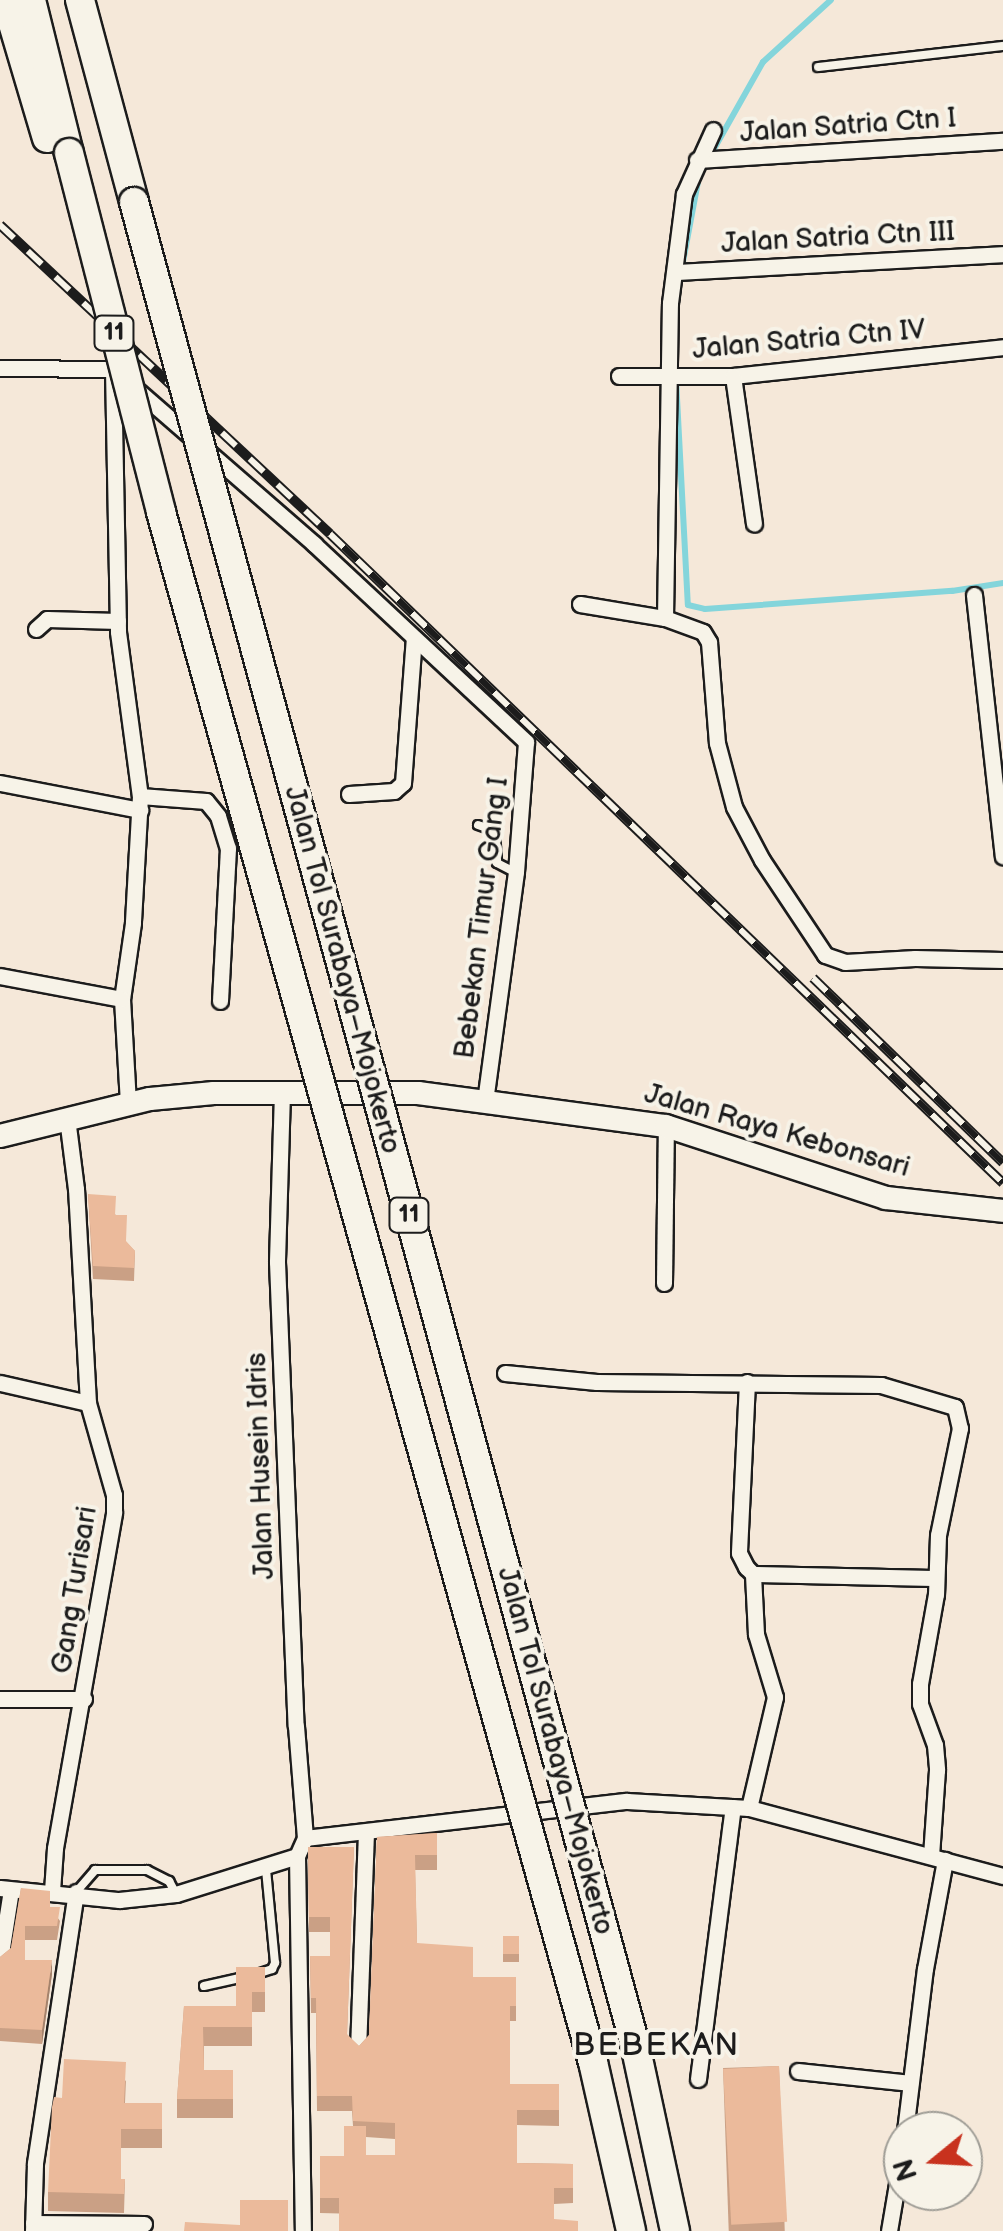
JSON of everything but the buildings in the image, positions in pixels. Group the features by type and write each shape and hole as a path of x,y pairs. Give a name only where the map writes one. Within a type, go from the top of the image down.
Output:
{"highway":[{"path":"6,0 58,146"},
{"name":"11","path":"32,0 58,146"},
{"name":"Jalan Tol Surabaya–Mojokerto","path":"80,0 636,2049 675,2231"},
{"name":"Jalan Tol Surabaya–Mojokerto","path":"58,146 577,2004 630,2231"}],"main road":[{"name":"Jalan Raya Kebonsari","path":"0,1136 128,1103 282,1092 418,1093 666,1126 886,1198 1003,1211"}],"street":[{"path":"664,618 684,194 705,160 712,130"},
{"name":"Jalan Satria Ctn I","path":"705,160 1003,142"},
{"name":"Jalan Satria Ctn III","path":"679,272 1003,254"},
{"name":"Jalan Satria Ctn IV","path":"619,376 733,376 1003,347"},
{"path":"0,368 113,369 314,544 414,638 403,782 394,792 350,794"},
{"path":"113,369 118,620 140,803 133,923 122,998 128,1103"},
{"path":"733,376 754,524"},
{"path":"974,595 1003,856"},
{"path":"580,604 664,618 703,632 710,642 717,742 734,807 762,860 825,956 845,962 915,958 1003,960"},
{"path":"36,629 47,619 118,620"},
{"name":"Bebekan Timur Gang I","path":"414,638 526,742 516,872 486,1100"},
{"path":"0,783 140,803 206,800 218,816 228,862 220,1001"},
{"path":"0,976 122,998"},
{"name":"Jalan Husein Idris","path":"282,1092 276,1262 296,1726 305,1838"},
{"name":"Gang Turisari","path":"52,1891 55,1848 114,1512 114,1494 88,1403 76,1188 67,1118"},
{"path":"664,1283 666,1126"},
{"path":"506,1373 597,1382 882,1385 956,1407 960,1428 938,1535 936,1578 920,1684 920,1704 935,1745 938,1770 938,1857 907,2111"},
{"path":"698,2079 741,1808 776,1696 756,1634 753,1574 740,1561 748,1382"},
{"path":"0,1383 88,1403"},
{"path":"753,1574 936,1578"},
{"path":"0,1698 84,1699"},
{"path":"303,2231 297,1856 305,1838 626,1801 741,1808 1003,1876"},
{"path":"358,2050 366,1832"},
{"path":"0,1960 6,1888 76,1892 118,1900 176,1894 297,1856"},
{"path":"76,1892 35,2163 33,2227 144,2224"},
{"path":"798,2071 910,2083"}],"lane":[{"path":"818,67 1003,46"},
{"path":"478,825 495,831 497,863 516,872"},
{"path":"204,1986 274,1967 266,1868"},
{"path":"76,1892 94,1870 147,1870 169,1881 176,1894"}],"waterway":[{"path":"710,156 763,62 831,0"},
{"path":"682,267 699,176"},
{"path":"676,379 688,605 705,609 952,591 1003,583"}],"railway":[{"path":"0,225 330,534 1003,1183"},
{"path":"813,978 1003,1163"}],"district":[{"name":"BEBEKAN","path":"657,2046"}]}
